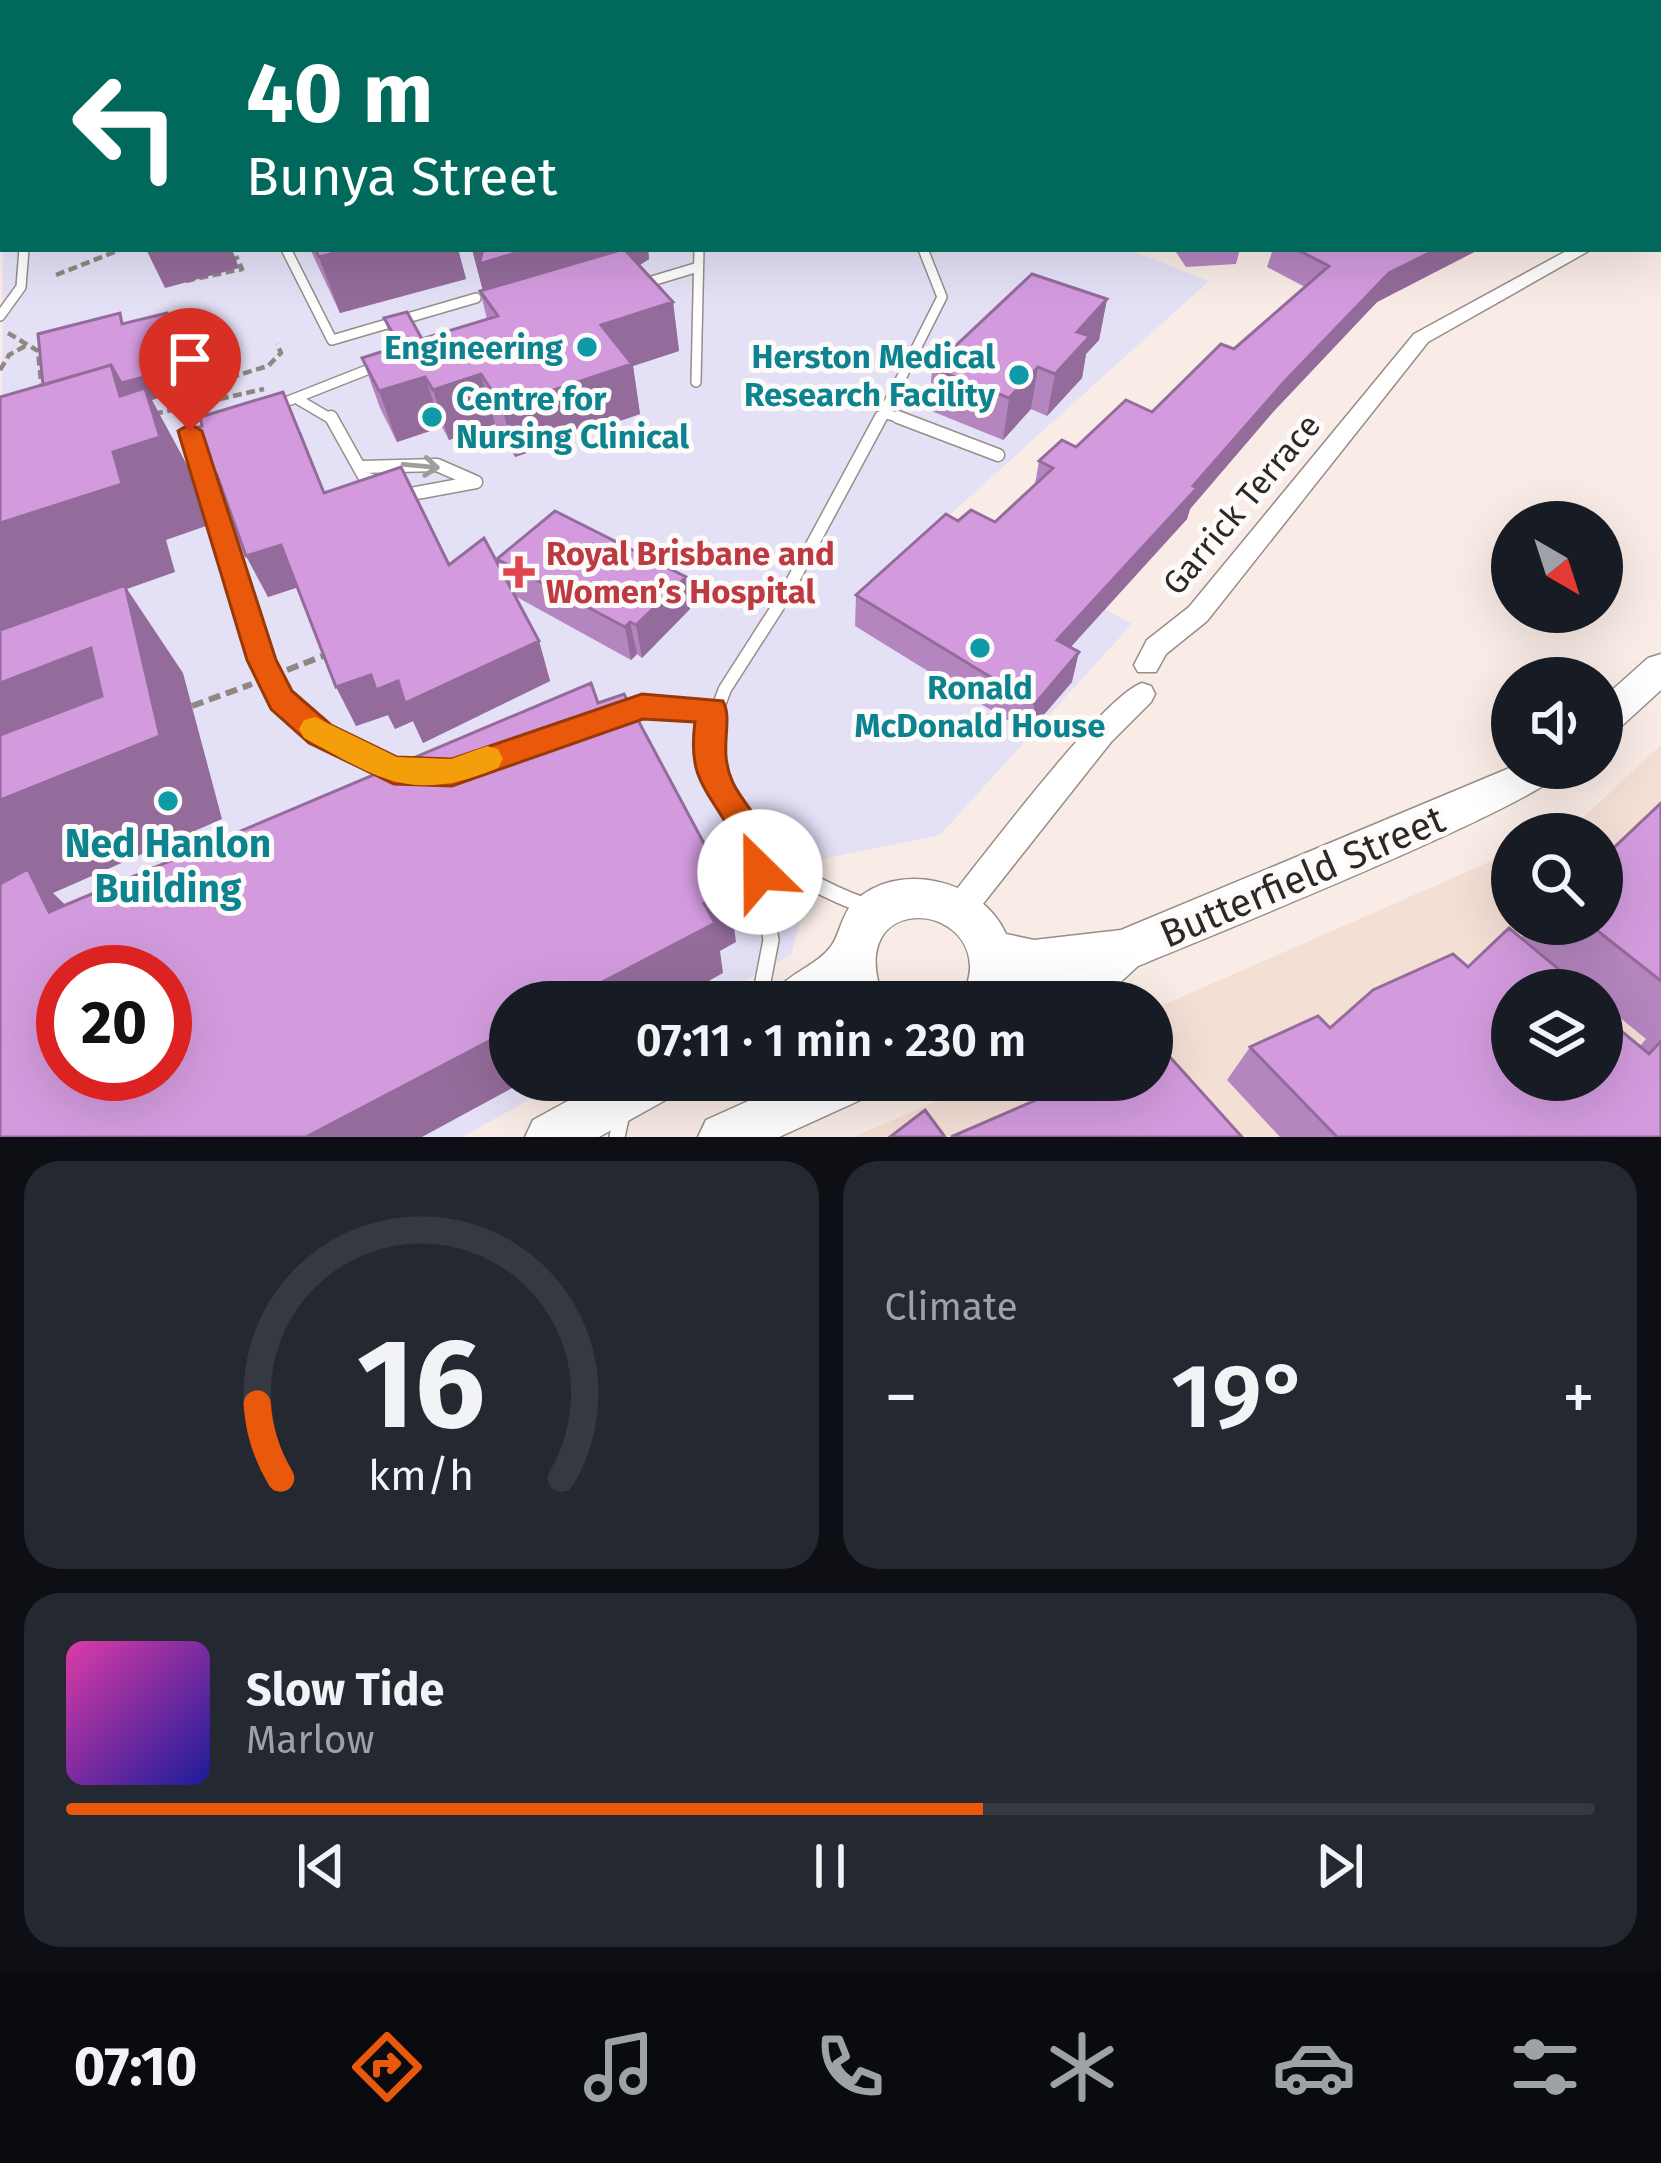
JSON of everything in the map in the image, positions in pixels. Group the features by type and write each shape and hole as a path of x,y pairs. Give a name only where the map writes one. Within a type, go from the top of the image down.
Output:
{"street":[{"name":"Garrick Terrace","path":"960,910 1145,680 1156,647 1198,614 1421,338 1578,252"},
{"path":"1623,702 1661,668"},
{"name":"Butterfield Street","path":"992,952 1041,961 1121,951 1505,789"},
{"path":"856,981 863,923 877,910 909,897 944,901 980,928 992,952 993,981"},
{"name":"Butterfield Street","path":"1093,981 1121,951"},
{"path":"723,1137 803,1101"},
{"path":"550,1137 633,1104"}],"lane":[{"path":"0,316 17,302 24,252"},
{"path":"288,252 332,340 476,298"},
{"path":"697,382 701,352 698,252"},
{"path":"877,910 798,876 754,842 721,794 706,754 712,710 768,626 886,414 942,297 924,252"},
{"path":"633,287 695,268"},
{"path":"255,412 299,400 356,372 398,359"},
{"path":"299,400 330,415 365,478 411,494 476,482 461,469 398,464 362,467"},
{"path":"886,414 998,455"},
{"path":"167,438 212,425"},
{"path":"190,431 262,660 282,700 333,742 394,770 413,771"},
{"path":"601,720 642,706 712,710"},
{"path":"754,842 771,940 763,981"}],"path":[{"path":"56,275 114,252"},
{"path":"182,281 196,282 242,269 236,256"},
{"path":"0,328 38,351 44,404"},
{"path":"186,408 209,383 268,366 281,353 277,344"},
{"path":"0,370 8,356 27,345"},
{"path":"25,392 42,388"}],"shaded area":[{"name":"Royal Brisbane and Women’s Hospital","path":"3,252 1135,252 1209,281 944,520 1132,624 940,835 817,860 791,955 744,981 489,981 489,1101 527,1101 462,1137 0,1137"},
{"path":"1661,745 1661,1137 853,1137 938,1101 1173,1101 1173,1001 1491,861 1491,945 1623,945 1623,813 1588,813 1614,789 1623,789 1623,780"}],"building":[{"path":"482,252 519,252 479,264"},
{"path":"627,252 673,302 601,325 632,364 502,407 481,374 433,390 425,377 379,391 362,358 400,346 384,318 407,312 422,339 498,316 480,291"},
{"path":"1302,252 1431,252 1389,273 1284,382 1193,486 1197,488 1057,640 1079,652 1035,704 856,595 946,514 958,521 971,510 995,522 1053,468 1039,461 1062,440 1076,447 1126,400 1152,412 1221,344 1234,349 1329,266"},
{"path":"1032,274 1107,299 1077,332 1090,336 1055,374 1038,367 1009,398 932,368"},
{"path":"120,313 122,324 167,313 180,368 121,383 111,365 43,385 38,334"},
{"path":"111,365 120,396 145,388 160,437 113,452 122,484 0,523 0,397"},
{"path":"283,392 324,493 401,467 449,565 484,538 539,641 405,703 398,681 376,690 371,675 336,687 281,545 246,556 217,475 207,478 192,429 202,426 200,417"},
{"path":"555,511 686,577 636,625 630,622 625,627 497,559"},
{"path":"125,585 160,736 0,800 0,735 102,696 91,648 0,683 0,630"},
{"path":"591,683 598,703 624,694 729,890 704,903 715,923 604,981 489,981 489,1041 306,1137 0,1137 0,884 28,869 49,912"},
{"path":"1661,803 1661,981 1616,945 1623,945 1623,839"},
{"path":"1491,945 1530,945 1559,969 1491,969 1491,1101 1623,1101 1623,1032 1649,1054 1661,1041 1661,1137 1337,1137 1250,1047 1318,1016 1330,1028 1373,990 1453,954 1468,967"},
{"path":"1173,1060 1242,1137 951,1137 1034,1101 1173,1101"},
{"path":"925,1110 945,1137 890,1137"}],"slow traffic":[{"path":"315,729 394,770 452,773 487,759"}],"place":[{"name":"Engineering","path":"587,347"},
{"name":"Herston Medical Research Facility","path":"1019,375"},
{"name":"Centre for Nursing Clinical","path":"432,417"},
{"name":"Royal Brisbane and Women’s Hospital","path":"519,572"},
{"name":"Ronald McDonald House","path":"980,648"},
{"name":"Ned Hanlon Building","path":"168,801"}],"route":[{"path":"190,431 262,660 282,700 320,734 394,770 452,773 642,706 712,710 706,754 721,794 754,842 760,872"}]}
